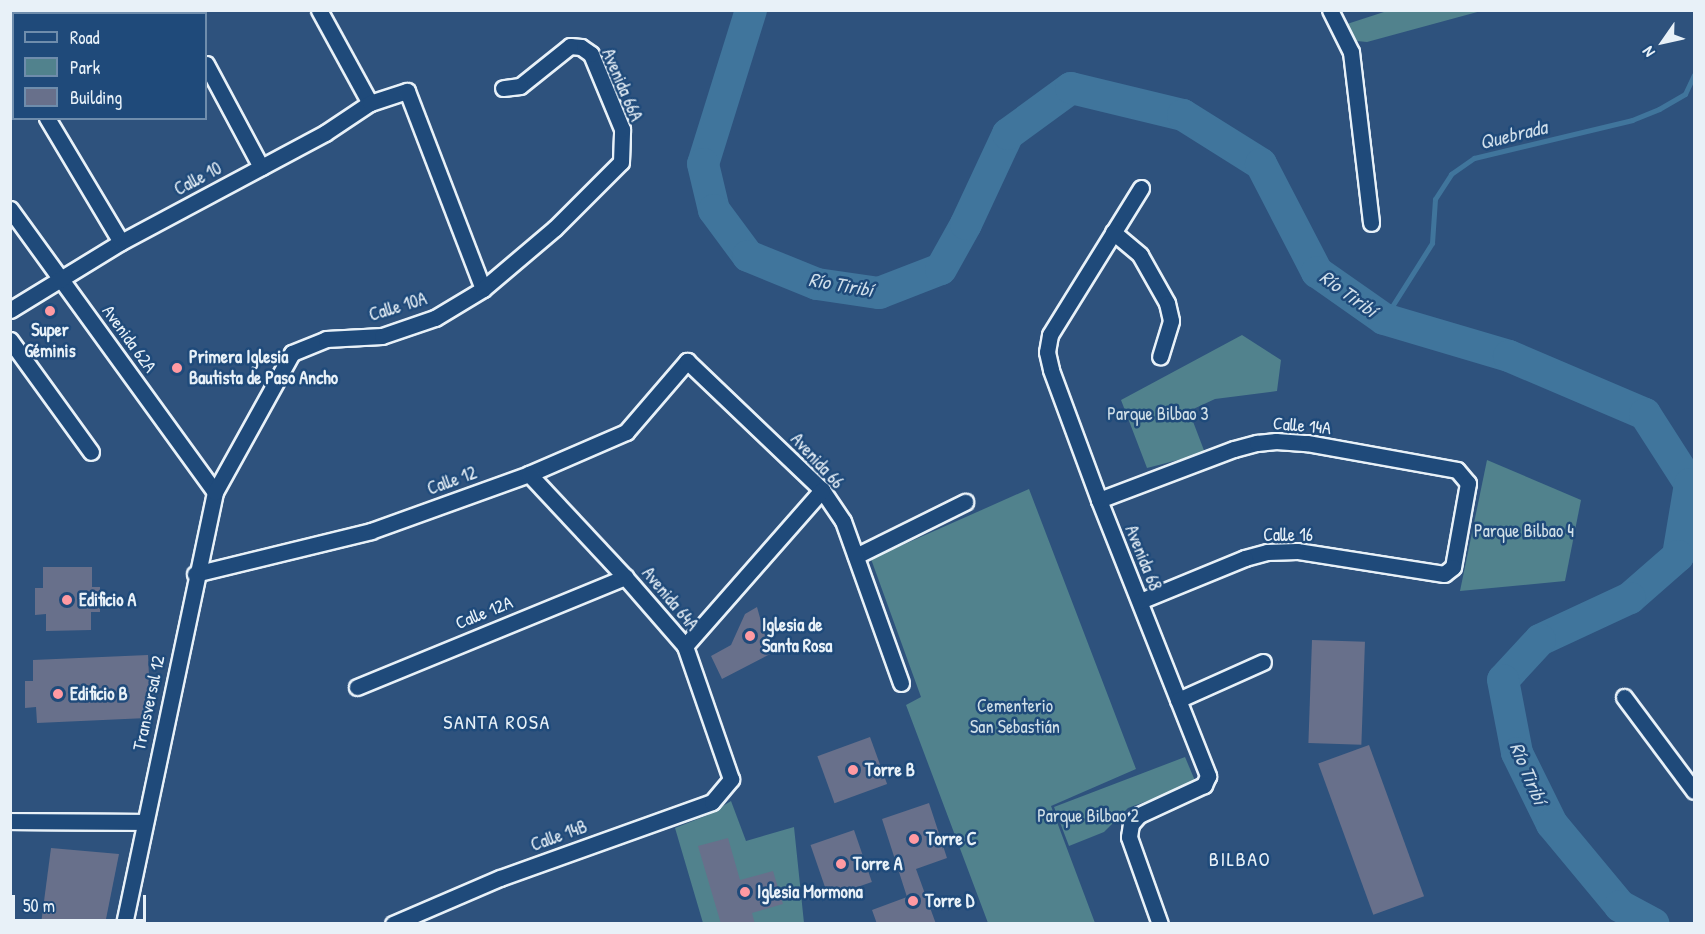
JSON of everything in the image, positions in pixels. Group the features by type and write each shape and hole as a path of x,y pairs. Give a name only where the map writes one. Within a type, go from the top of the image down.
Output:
{"street":[{"path":"319,10 370,103"},
{"path":"1330,10 1351,52 1371,222"},
{"name":"Avenida 66A","path":"502,88 520,86 570,46 581,46 591,54 622,129 621,162"},
{"path":"207,66 261,167"},
{"name":"Calle 10","path":"10,310 121,242 325,133 370,103 407,91 483,289"},
{"path":"48,120 121,242"},
{"name":"Calle 10A","path":"215,492 292,353 326,339 382,336 435,318 483,289 555,228 621,162"},
{"path":"1140,188 1113,232 1140,255 1171,312 1160,356"},
{"name":"Avenida 62A","path":"10,209 215,492"},
{"name":"Avenida 68","path":"1113,232 1050,335 1047,352 1051,370 1099,500 1208,776 1204,785 1139,815 1131,824 1129,837 1160,924"},
{"path":"10,340 91,452"},
{"name":"Calle 12","path":"195,574 371,531 529,474 626,432 687,361"},
{"name":"Avenida 66","path":"687,361 822,490 843,521 901,683"},
{"name":"Calle 14A","path":"1099,500 1257,442 1308,443 1457,470 1468,483 1453,567 1444,574"},
{"name":"Avenida 64A","path":"529,474 626,577 685,646 731,779"},
{"path":"685,646 822,490"},
{"name":"Transversal 12","path":"124,924 195,574 215,492"},
{"path":"856,556 965,502"},
{"name":"Calle 16","path":"1140,601 1245,558 1267,552 1298,551 1444,574"},
{"name":"Calle 12A","path":"357,687 626,577"},
{"path":"1178,700 1263,662"},
{"path":"1624,697 1695,791"},
{"name":"Calle 14B","path":"393,924 500,878 712,802 731,779"},
{"path":"10,821 145,822"}],"green space":[{"path":"1387,11 1481,11 1367,42 1357,41 1347,24"},
{"name":"Parque Bilbao 3","path":"1242,335 1281,360 1277,391 1215,399 1189,411 1205,453 1147,468 1121,400"},
{"name":"Parque Bilbao 4","path":"1487,460 1581,500 1565,581 1460,591"},
{"name":"Cementerio San Sebastián","path":"1029,489 1136,769 1051,806 1095,923 988,923 906,705 921,697 871,559"},
{"name":"Parque Bilbao 2","path":"1185,757 1196,783 1128,808 1104,832 1069,846 1054,807"},
{"path":"731,801 746,841 794,827 804,923 703,923 675,828 708,815"}],"building":[{"name":"Edificio A","path":"43,567 92,567 92,587 100,587 100,612 91,612 91,630 46,631 46,614 35,615 35,588 43,588"},
{"name":"Iglesia de Santa Rosa","path":"757,607 770,654 722,679 711,656 731,645 745,614"},
{"path":"1312,640 1365,642 1361,745 1308,743"},
{"path":"148,655 149,676 156,676 156,701 146,701 147,718 37,723 36,707 25,708 25,681 33,681 33,660"},
{"name":"Torre B","path":"870,737 887,784 834,803 817,756"},
{"path":"1369,745 1424,896 1373,915 1318,763"},
{"name":"Torre C","path":"929,803 947,858 916,869 936,924 877,924 872,910 907,897 882,819"},
{"name":"Torre A","path":"854,830 872,882 828,897 811,845"},
{"name":"Iglesia Mormona","path":"728,838 740,880 773,871 783,904 752,913 755,924 721,924 698,846"},
{"path":"51,848 119,854 105,924 41,924"}],"waterway":[{"name":"Río Tiribí","path":"751,10 703,164 714,210 748,256 817,284 879,293 941,269 966,224 1008,134 1071,88 1183,115 1261,164 1317,272 1384,319 1509,356 1645,414 1690,484 1678,556 1630,598 1540,640 1503,680 1517,753 1552,824 1620,906 1654,924"},
{"name":"Quebrada","path":"1384,319 1432,243 1435,199 1451,174 1474,158 1632,120 1659,109 1685,94 1694,75"}],"place":[{"name":"Super Géminis","path":"50,311"},
{"name":"Primera Iglesia Bautista de Paso Ancho","path":"177,368"},
{"name":"Edificio A","path":"67,600"},
{"name":"Iglesia de Santa Rosa","path":"750,636"},
{"name":"Edificio B","path":"58,694"},
{"name":"Torre B","path":"853,770"},
{"name":"Torre C","path":"914,839"},
{"name":"Torre A","path":"841,864"},
{"name":"Iglesia Mormona","path":"745,892"},
{"name":"Torre D","path":"913,901"}],"district":[{"name":"SANTA ROSA","path":"497,721"},
{"name":"BILBAO","path":"1240,858"}]}
